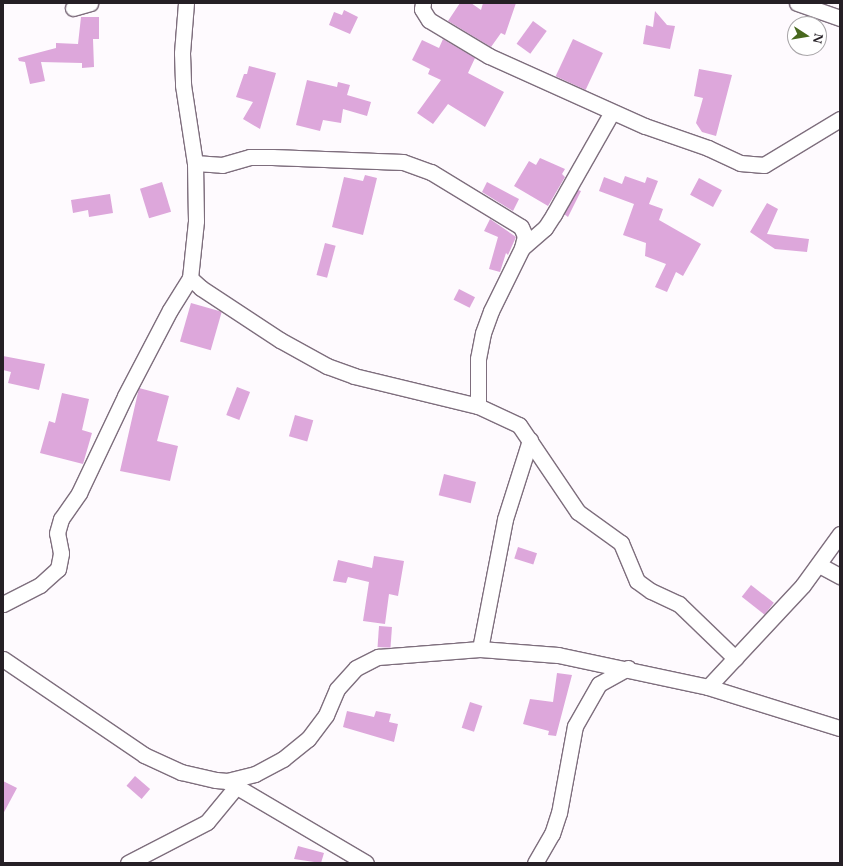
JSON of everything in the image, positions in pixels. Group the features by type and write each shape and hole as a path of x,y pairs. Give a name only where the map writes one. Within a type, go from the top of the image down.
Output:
{"street":[{"path":"73,8 90,3"},
{"path":"3,604 40,585 58,569 61,553 57,533 61,519 79,493 125,396 170,310 190,278 196,221 195,163 183,77 182,53 186,3"},
{"path":"423,3 425,15 439,28 489,56 612,112 752,166 764,165 840,119"},
{"path":"797,3 834,17 840,28"},
{"path":"478,406 478,359 482,333 490,311 523,247 545,228 558,208 612,112"},
{"path":"195,163 222,165 250,157 403,162 431,172 512,219 524,230 523,247"},
{"path":"190,278 200,288 280,340 327,366 362,378 478,406 515,422 530,440 578,512 621,543 637,581 651,591 679,604 735,658"},
{"path":"480,649 505,519 530,440"},
{"path":"708,687 803,585 819,565 840,534"},
{"path":"819,565 840,576"},
{"path":"128,863 207,822 232,784 271,767 308,739 326,716 337,689 356,668 378,657 480,649 558,655 628,668 708,687 840,728"},
{"path":"3,659 144,755 200,778 232,784 366,863"},
{"path":"535,863 552,834 559,813 575,726 598,684 628,668"}],"building":[{"path":"460,3 471,3 481,10 483,3 516,3 505,35 501,33 491,47 448,21"},
{"path":"344,10 358,17 350,34 329,25 334,12 342,15"},
{"path":"655,11 667,25 675,26 670,49 643,44 646,25 653,27"},
{"path":"81,17 99,17 99,39 93,39 94,67 82,68 82,63 41,62 45,81 30,84 25,62 19,61 18,58 56,48 56,43 78,44"},
{"path":"533,21 547,31 530,54 517,44"},
{"path":"443,39 475,58 468,73 504,92 485,127 448,104 433,124 417,113 441,80 428,74 430,69 412,60 422,40 439,48"},
{"path":"573,39 603,53 586,90 556,76"},
{"path":"249,66 276,73 260,129 243,119 253,102 236,97 244,74 247,74"},
{"path":"699,69 732,75 716,136 702,132 696,123 703,98 694,96"},
{"path":"307,80 337,87 338,82 350,85 347,95 371,102 367,116 343,109 341,123 323,120 320,131 296,125"},
{"path":"540,158 565,169 562,174 565,177 548,206 514,186 529,161 536,165"},
{"path":"365,175 377,178 363,235 332,227 344,177 363,181"},
{"path":"625,176 645,183 647,177 658,181 649,204 663,209 659,220 701,244 683,276 676,272 667,292 655,287 666,264 645,256 646,243 623,235 634,204 599,191 604,177 622,184"},
{"path":"699,178 722,190 713,207 690,195"},
{"path":"162,182 171,212 149,218 140,189"},
{"path":"487,182 519,199 513,211 482,192"},
{"path":"578,190 581,191 568,217 564,214"},
{"path":"110,194 113,213 89,217 88,210 73,213 71,200"},
{"path":"767,203 778,209 767,234 809,239 807,252 775,249 750,232"},
{"path":"490,219 516,237 508,255 506,253 500,272 489,269 498,237 484,231"},
{"path":"325,243 336,246 327,278 316,275"},
{"path":"459,289 475,297 470,308 454,300"},
{"path":"191,303 222,312 211,350 180,341"},
{"path":"3,356 45,364 39,390 8,383 11,372 3,370"},
{"path":"237,387 250,392 239,420 226,415"},
{"path":"139,388 169,396 157,441 178,446 170,481 120,471"},
{"path":"62,393 89,399 82,430 92,433 83,464 40,453 49,421 55,423"},
{"path":"295,415 313,420 307,441 289,436"},
{"path":"444,474 476,482 471,503 439,495"},
{"path":"518,547 537,553 533,565 514,558"},
{"path":"374,556 404,561 398,596 389,594 385,624 363,621 369,582 348,577 346,583 333,581 338,560 372,568"},
{"path":"751,585 774,603 765,615 742,597"},
{"path":"379,626 392,627 391,648 378,647"},
{"path":"557,673 572,675 556,736 548,735 549,731 523,724 530,699 553,702"},
{"path":"470,702 482,706 474,732 462,728"},
{"path":"347,711 374,717 376,711 391,714 389,722 398,724 394,742 343,727"},
{"path":"135,776 150,789 142,799 126,786"},
{"path":"3,781 17,788 3,814"},
{"path":"298,846 324,853 321,863 294,859"}]}
